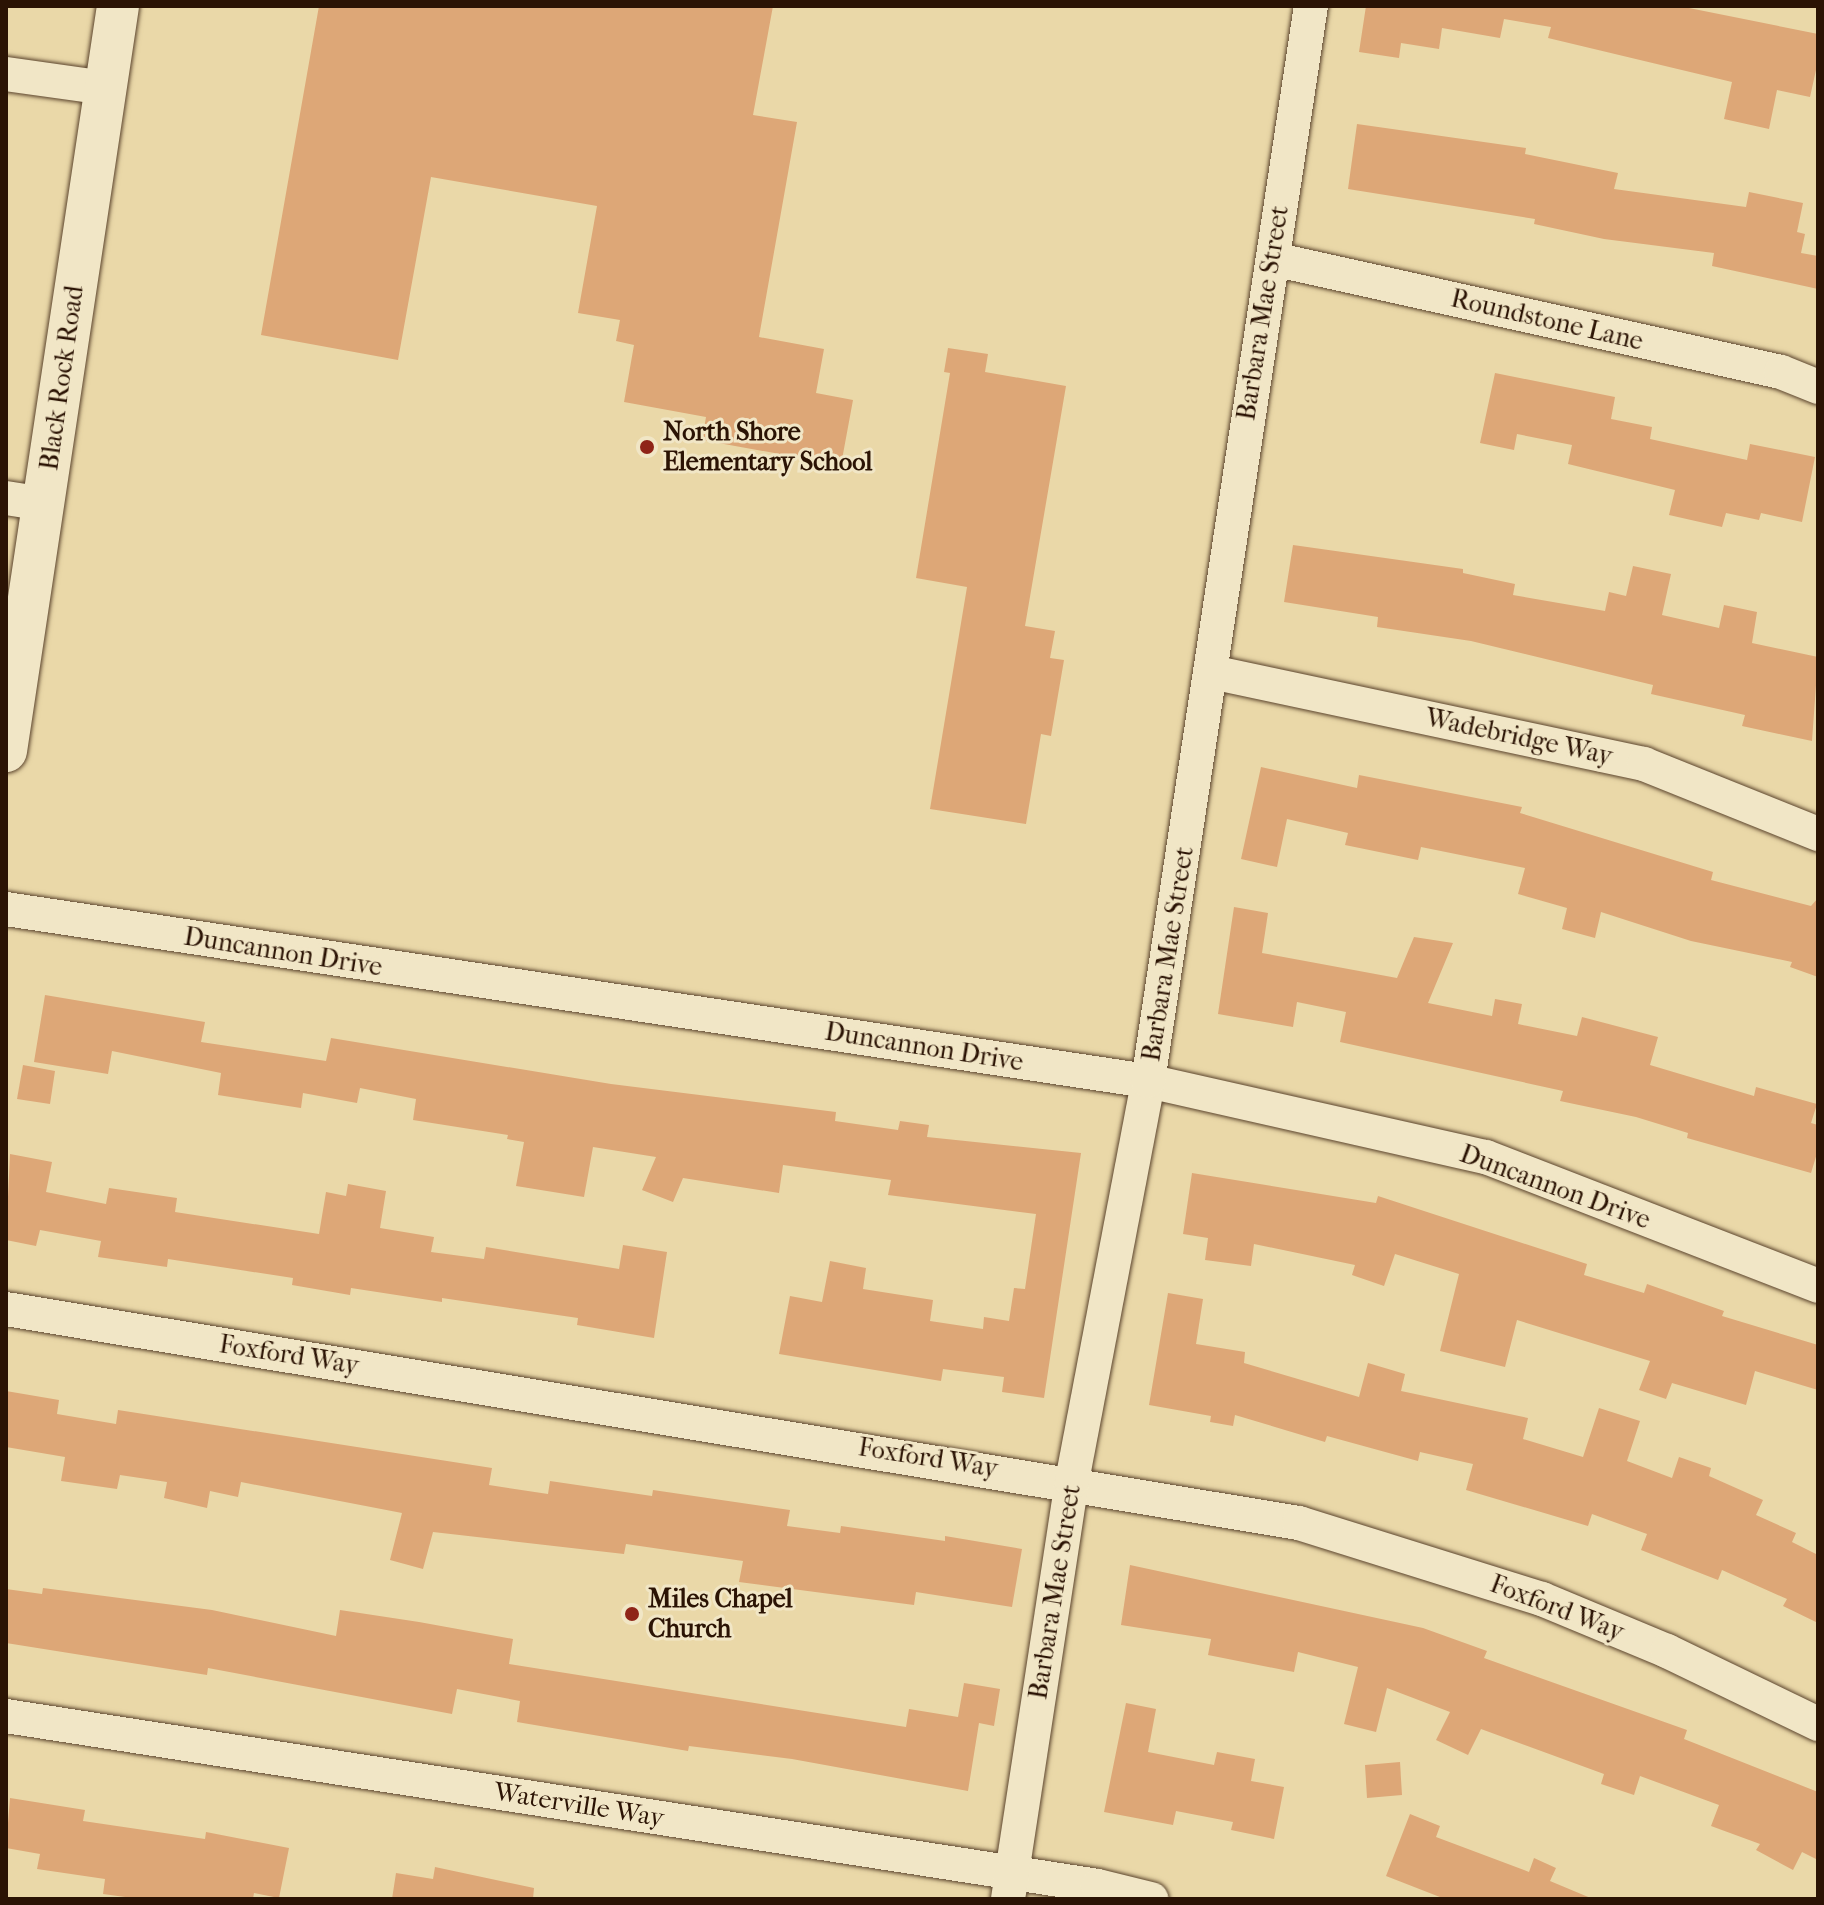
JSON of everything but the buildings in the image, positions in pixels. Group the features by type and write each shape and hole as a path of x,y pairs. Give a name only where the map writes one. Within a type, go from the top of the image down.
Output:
{"street":[{"name":"Black Rock Road","path":"6,751 24,501 105,88 118,6"},
{"name":"Barbara Mae Street","path":"1010,1886 1072,1481 1148,1081 1211,672 1231,507 1311,6"},
{"path":"6,74 105,88"},
{"name":"Roundstone Lane","path":"1273,259 1781,372 1818,387"},
{"name":"Wadebridge Way","path":"1211,672 1644,764 1818,834"},
{"name":"Duncannon Drive","path":"6,909 1148,1081 1486,1157 1818,1286"},
{"name":"Foxford Way","path":"6,1309 1072,1481 1299,1523 1423,1558 1667,1651 1818,1724"},
{"name":"Waterville Way","path":"6,1716 1010,1886 1151,1899"}],"place":[{"name":"North Shore Elementary School","path":"647,447"},
{"name":"Miles Chapel Church","path":"632,1614"}]}
